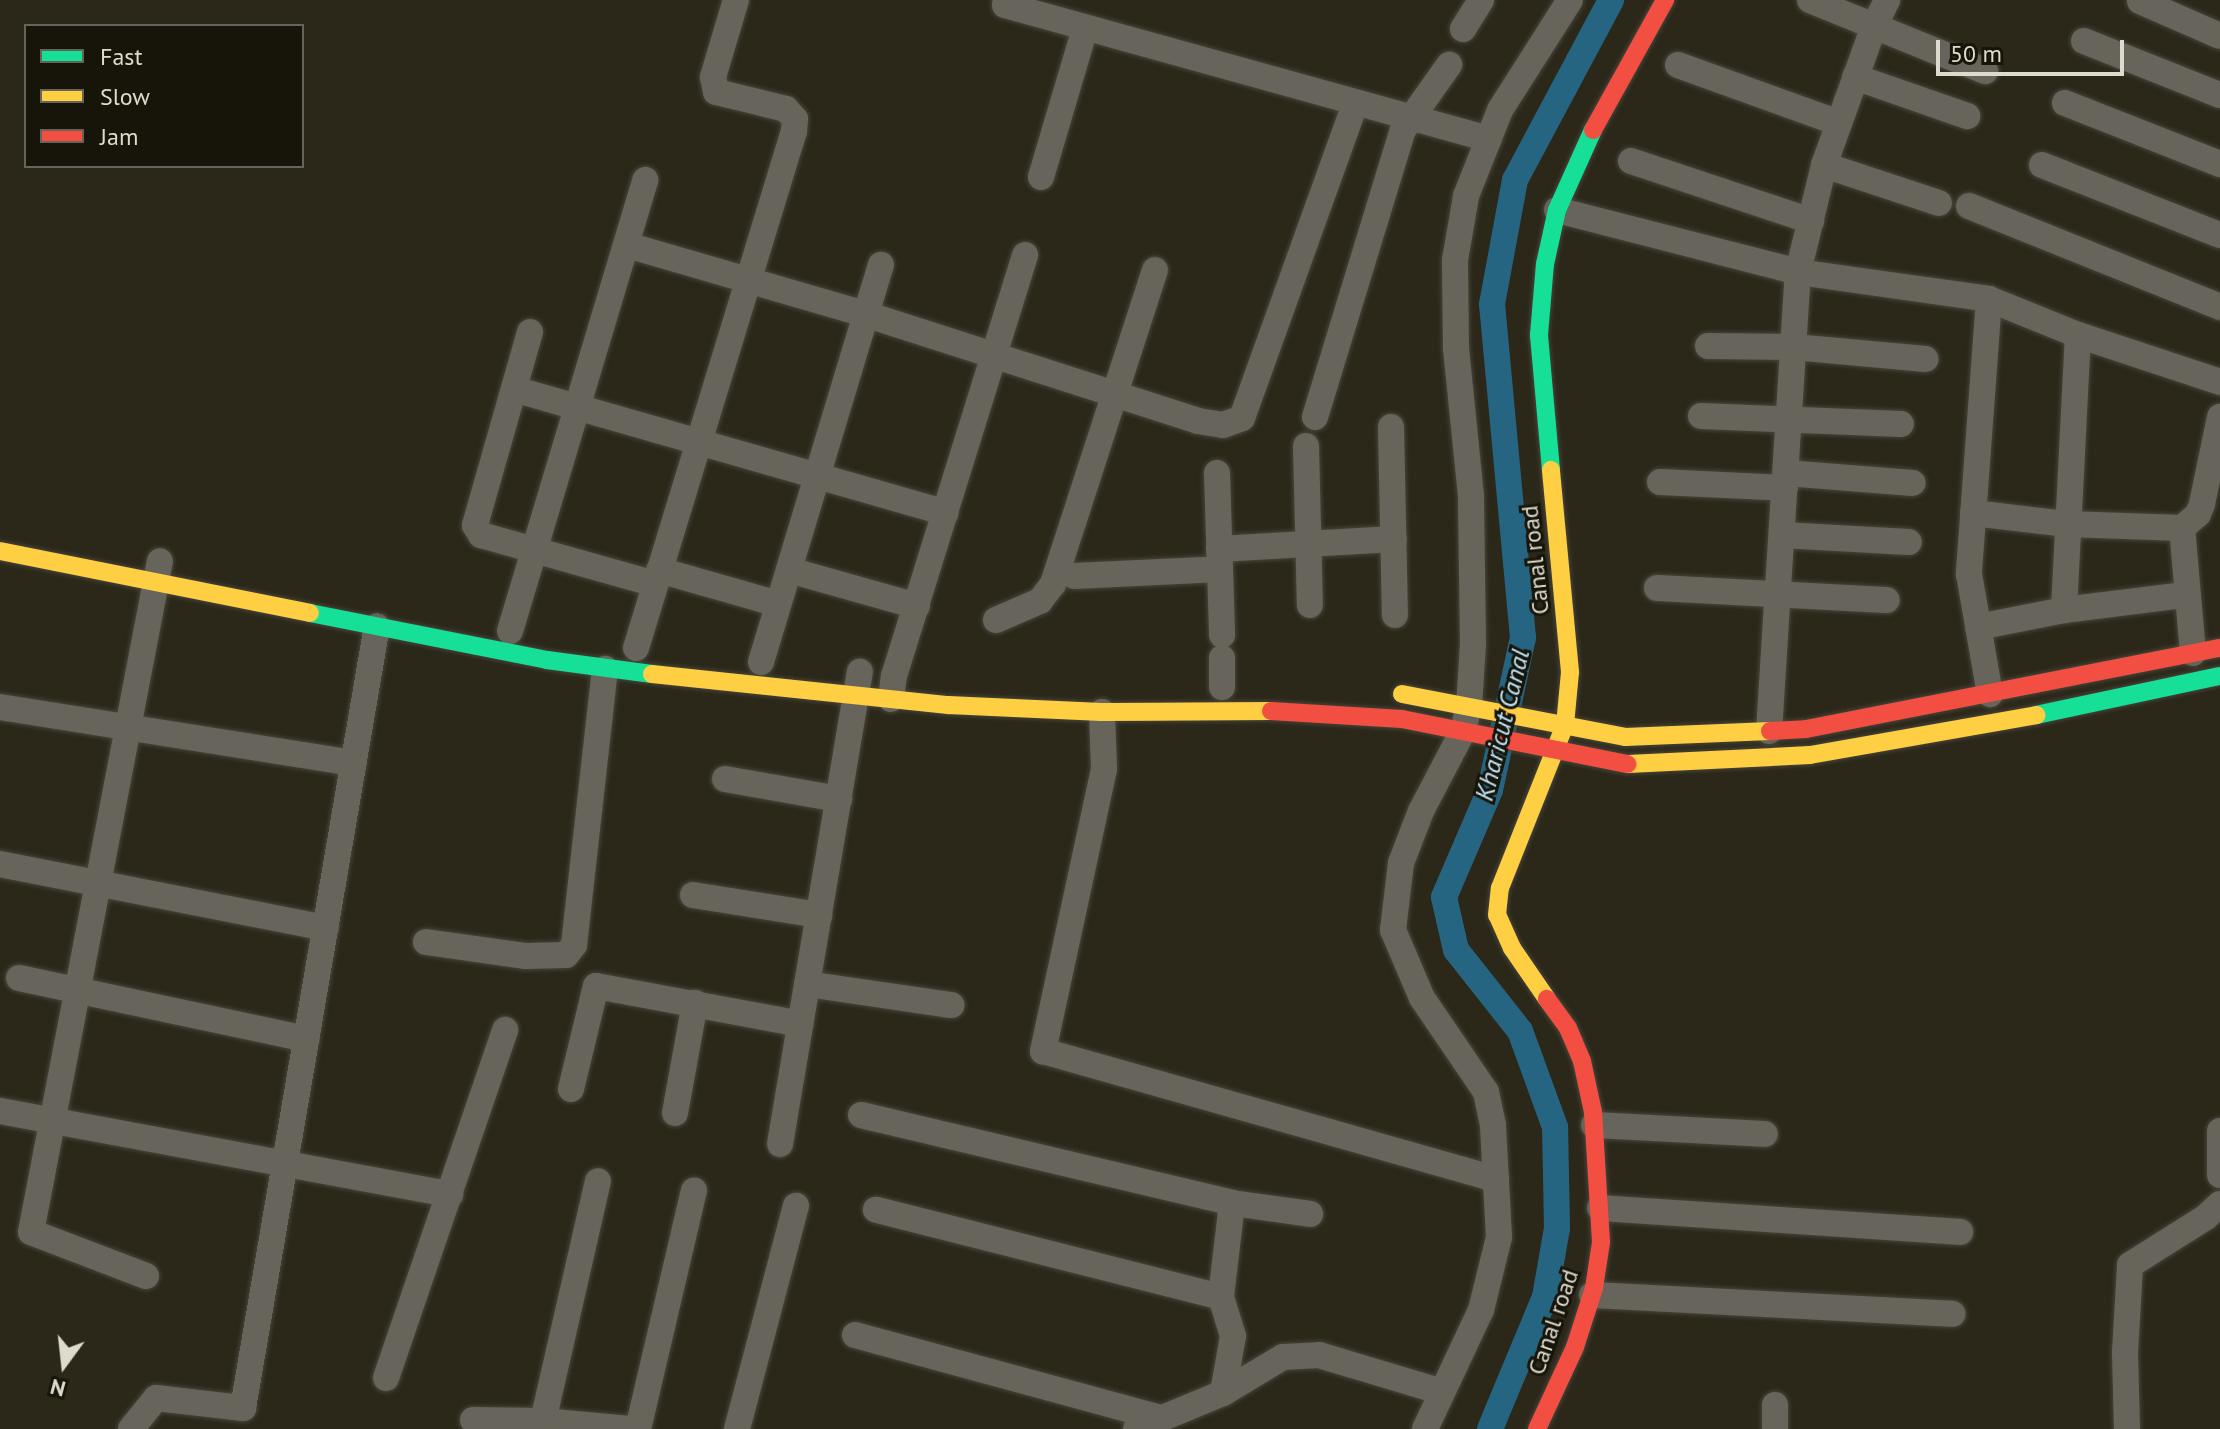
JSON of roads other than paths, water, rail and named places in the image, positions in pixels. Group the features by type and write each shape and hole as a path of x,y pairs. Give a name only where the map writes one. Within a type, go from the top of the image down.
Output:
{"main road":[{"name":"Canal road","path":"1537,1429 1575,1347 1592,1295 1601,1242 1594,1125 1582,1061 1568,1028 1512,948 1497,915 1500,888 1549,748 1570,672 1539,335 1545,264 1557,210 1580,153 1665,0"},
{"path":"0,551 158,566 377,626 605,669 851,680 1102,712 1273,711 1402,719 1467,714 1549,748 1632,765 1810,755 2047,713 2220,676"},
{"path":"1377,692 1467,714 1556,724 1625,737 1769,731 1806,729 2220,648"}],"street":[{"path":"636,648 795,119 786,109 716,92 713,77 736,0"},
{"path":"1007,0 1005,5 1489,139"},
{"path":"1463,29 1481,0"},
{"path":"1425,1429 1481,1310 1495,1264 1499,1237 1493,1125 1486,1092 1422,998 1393,930 1401,863 1421,811 1467,714 1473,644 1471,496 1456,348 1455,260 1466,196 1500,110 1570,0"},
{"path":"1810,0 1985,71"},
{"path":"1769,731 1798,272 1824,165 1874,26 1887,0"},
{"path":"2140,1 2220,36"},
{"path":"1041,177 1085,28"},
{"path":"2084,41 2220,95"},
{"path":"1315,417 1403,130 1449,65"},
{"path":"1678,65 1839,123"},
{"path":"1855,77 1967,116"},
{"path":"2065,103 2220,164"},
{"path":"627,245 865,314 1198,421 1223,425 1242,418 1355,104"},
{"path":"1631,161 1811,221"},
{"path":"1824,165 1939,203"},
{"path":"2042,165 2220,235"},
{"path":"510,631 645,180"},
{"path":"1969,206 2220,307"},
{"path":"1557,210 1798,272 1989,299 2078,335 2220,382"},
{"path":"898,685 917,606 1025,255"},
{"path":"764,662 778,604 881,265"},
{"path":"996,620 1048,595 1117,395 1155,270"},
{"path":"1989,299 1969,574 1990,694"},
{"path":"530,332 475,525 481,535 534,552 778,604"},
{"path":"2064,610 2078,335"},
{"path":"1708,346 1794,347 1925,359"},
{"path":"514,389 696,444 946,513"},
{"path":"1701,416 1901,424"},
{"path":"1973,513 2067,524 2182,528 2198,514 2202,504 2220,417"},
{"path":"1391,427 1395,615"},
{"path":"1306,446 1310,605"},
{"path":"1217,473 1222,687"},
{"path":"1660,482 1913,483"},
{"path":"2182,528 2185,595 2193,653"},
{"path":"1782,535 1909,542"},
{"path":"1074,576 1220,559 1308,544 1394,539"},
{"path":"146,1276 31,1232 158,566"},
{"path":"789,570 917,606"},
{"path":"1657,588 1887,600"},
{"path":"1978,627 2064,610 2185,595"},
{"path":"131,1429 156,1398 243,1408 377,626"},
{"path":"426,942 526,956 566,955 574,945 605,669"},
{"path":"780,1144 839,799 851,680"},
{"path":"0,707 354,763"},
{"path":"1102,712 1104,769 1043,1051 1496,1179"},
{"path":"725,779 839,799"},
{"path":"0,864 326,928"},
{"path":"693,895 819,915"},
{"path":"19,978 307,1039"},
{"path":"807,984 951,1005"},
{"path":"571,1089 596,986 801,1024"},
{"path":"675,1113 695,1003"},
{"path":"386,1378 505,1030"},
{"path":"0,1111 450,1194"},
{"path":"861,1115 1232,1203 1310,1214"},
{"path":"1594,1125 1765,1134"},
{"path":"2220,1131 2220,1175"},
{"path":"543,1421 598,1181"},
{"path":"638,1429 694,1190"},
{"path":"1223,1393 1233,1336 1221,1297 1232,1203"},
{"path":"2127,1429 2125,1353 2130,1265 2206,1217 2220,1204"},
{"path":"737,1429 796,1206"},
{"path":"1600,1208 1960,1232"},
{"path":"876,1210 1221,1297"},
{"path":"1592,1295 1953,1314"},
{"path":"855,1335 1161,1418"},
{"path":"1136,1429 1223,1393 1283,1357 1319,1355 1442,1392"},
{"path":"473,1420 543,1421 630,1429"}],"waterway":[{"name":"Kharicut Canal","path":"1490,1429 1545,1297 1557,1228 1555,1127 1520,1031 1456,950 1444,897 1490,790 1523,638 1492,304 1515,180 1611,0"}]}
